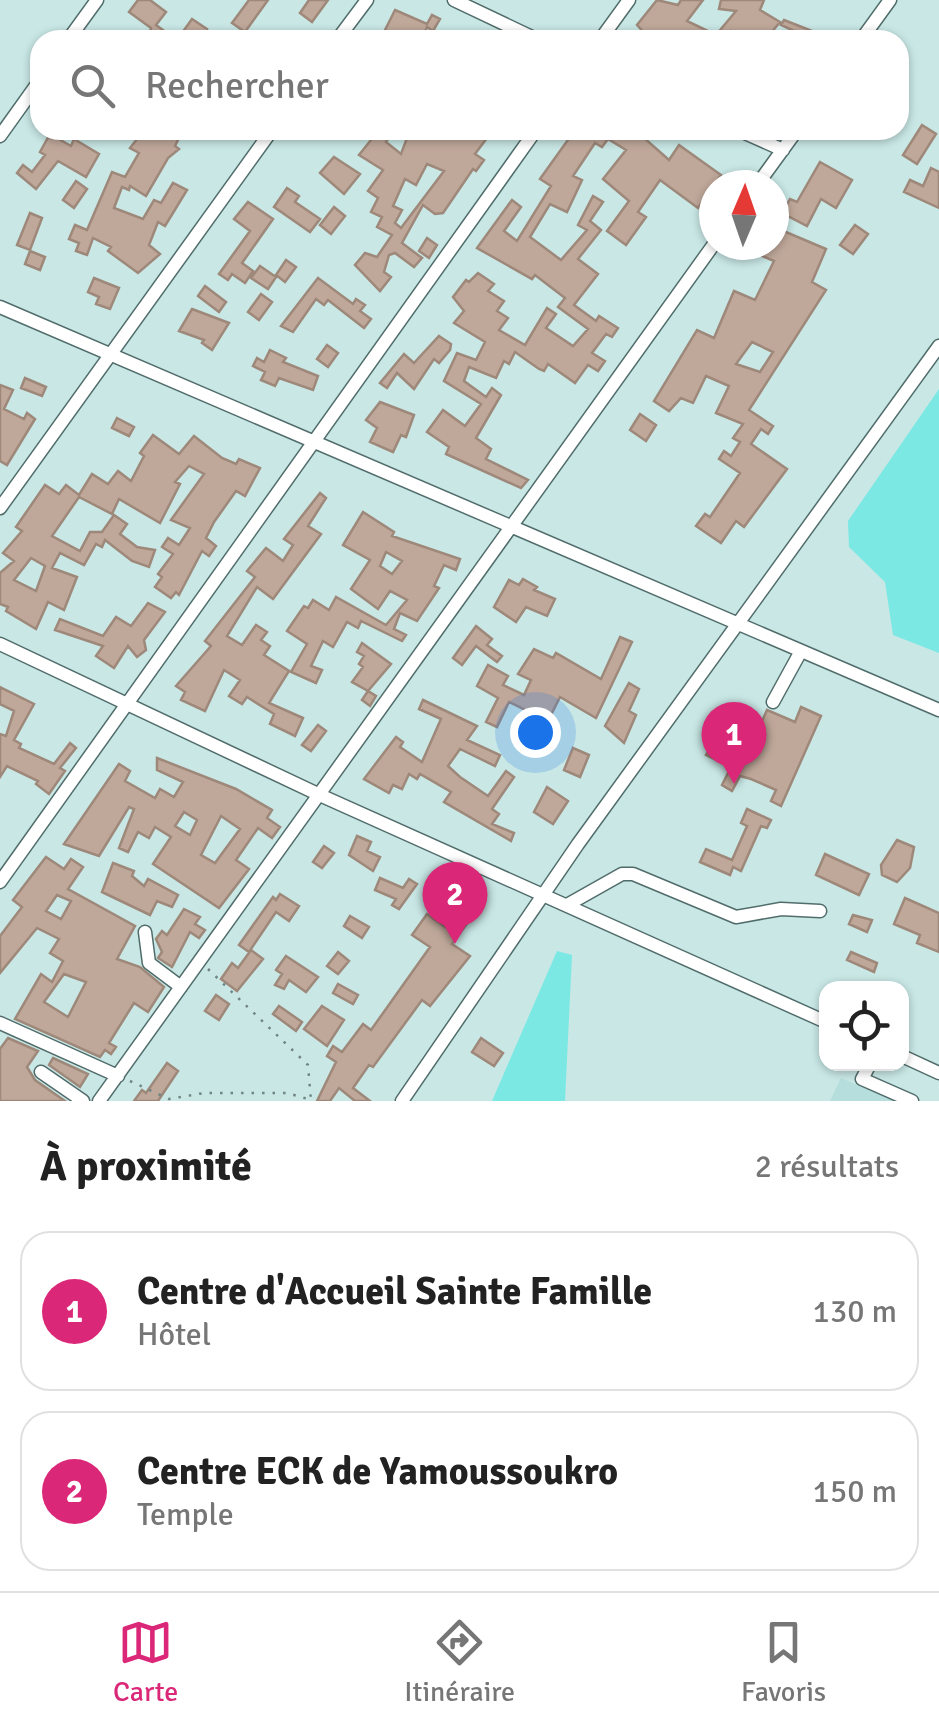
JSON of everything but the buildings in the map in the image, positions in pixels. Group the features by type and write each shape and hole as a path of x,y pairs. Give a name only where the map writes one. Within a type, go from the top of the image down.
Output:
{"street":[{"path":"75,30 97,0"},
{"path":"345,30 366,0"},
{"path":"454,0 517,30"},
{"path":"607,30 629,0"},
{"path":"868,30 890,0"},
{"path":"0,136 30,94"},
{"path":"0,508 265,140"},
{"path":"0,882 529,140"},
{"path":"760,140 783,150"},
{"path":"768,170 790,140"},
{"path":"100,1101 702,260"},
{"path":"0,308 111,352 508,527 939,710"},
{"path":"402,1101 543,894 939,346"},
{"path":"0,644 322,796 819,1019"},
{"path":"773,702 801,651"},
{"path":"567,905 622,874 633,874 736,917 781,909 820,911"},
{"path":"144,932 149,963 181,987"},
{"path":"0,1023 118,1076"},
{"path":"909,1059 939,1073"},
{"path":"866,1071 862,1079 888,1096 912,1101"},
{"path":"41,1072 83,1101"}],"path":[{"path":"118,1076 169,1099 204,1092 287,1093 309,1100 308,1065 199,962"}],"shaded area":[{"path":"939,389 939,653 893,635 885,582 849,547 848,521"},
{"path":"557,951 572,955 565,1101 492,1101"},
{"path":"841,1078 894,1101 830,1101"}],"place":[{"name":"Centre d'Accueil Sainte Famille","path":"734,784"},
{"name":"Centre ECK de Yamoussoukro","path":"455,944"}]}
